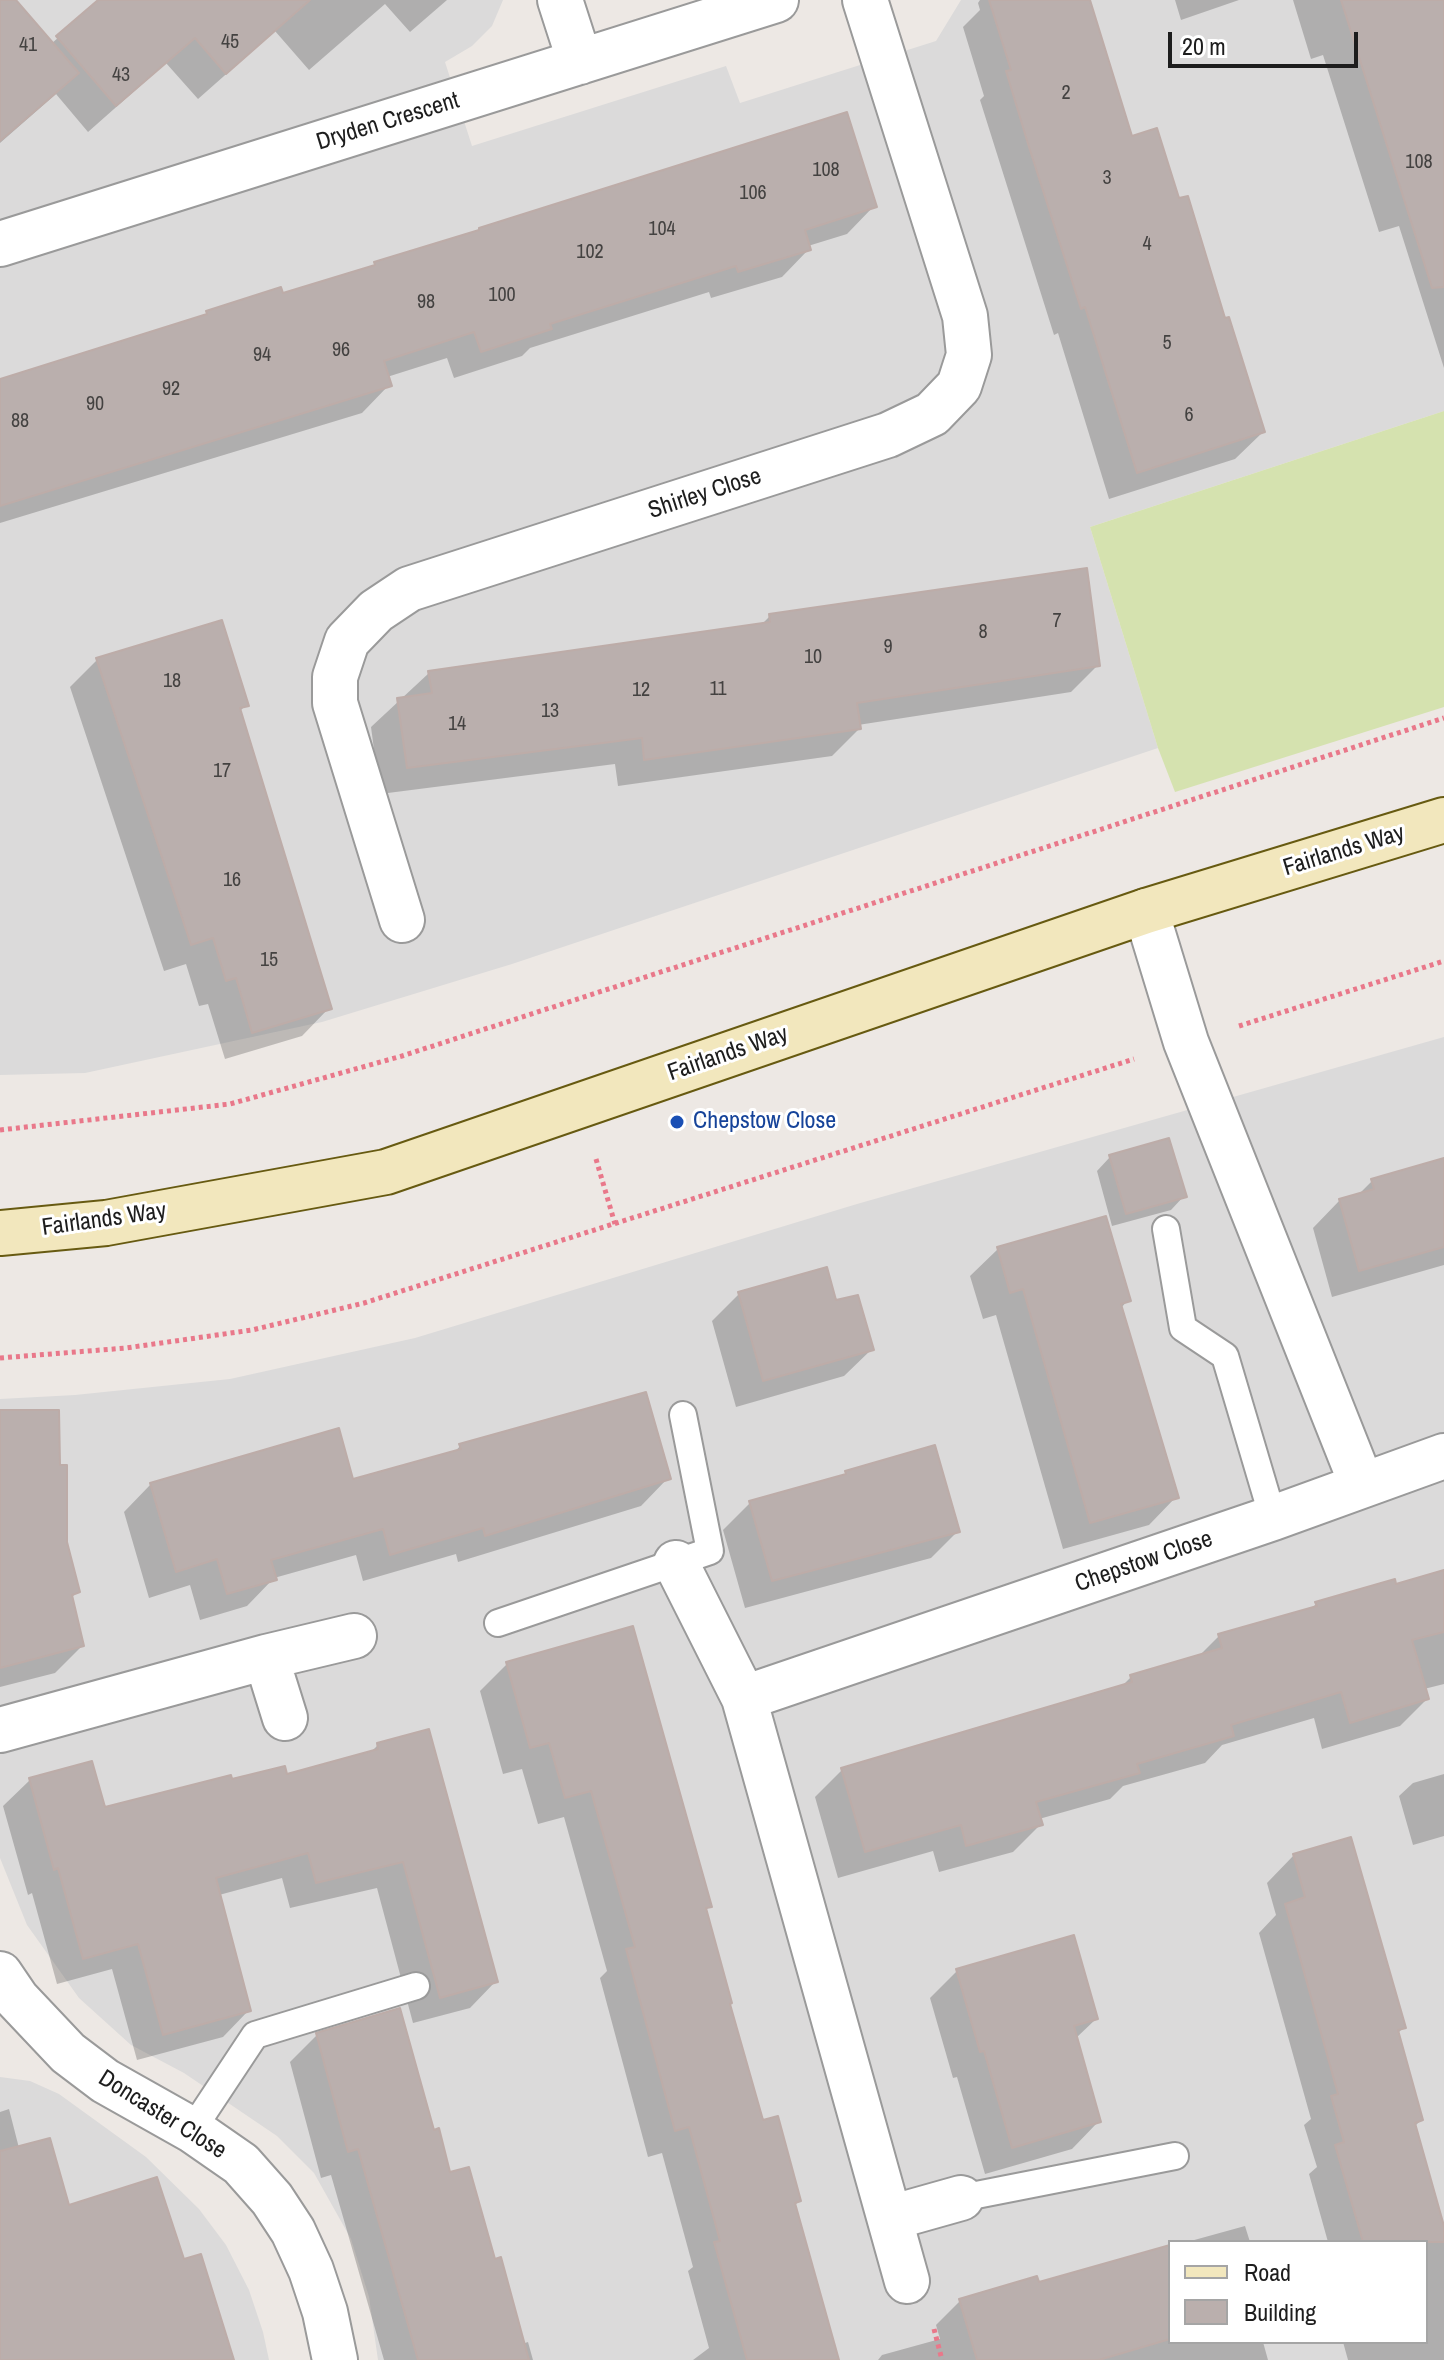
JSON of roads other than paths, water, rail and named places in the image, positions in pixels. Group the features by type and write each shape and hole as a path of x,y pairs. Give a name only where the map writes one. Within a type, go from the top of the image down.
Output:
{"main road":[{"name":"Fairlands Way","path":"0,1233 106,1223 386,1172 1146,911 1444,820"}],"street":[{"path":"560,0 580,62"},
{"name":"Dryden Crescent","path":"0,244 776,0"},
{"name":"Shirley Close","path":"402,920 335,703 335,677 347,641 376,611 409,589 888,435 932,414 959,386 969,355 965,316 865,0"},
{"path":"1146,911 1186,1042 1362,1485"},
{"name":"Chepstow Close","path":"744,1698 1273,1518 1444,1456"},
{"path":"676,1563 744,1698 907,2281"},
{"path":"0,1730 354,1636"},
{"path":"266,1657 285,1718"},
{"name":"Doncaster Close","path":"6,1994 68,2053 105,2081 192,2130 241,2164 272,2199 293,2231 311,2270 325,2312 335,2360"},
{"path":"890,2218 961,2198"}],"lane":[{"path":"1166,1229 1183,1328 1225,1356 1273,1518"},
{"path":"498,1623 710,1551 683,1415"},
{"path":"192,2130 255,2035 416,1986"},
{"path":"961,2198 1175,2156"}],"place":[{"name":"Chepstow Close","path":"677,1122"}]}
